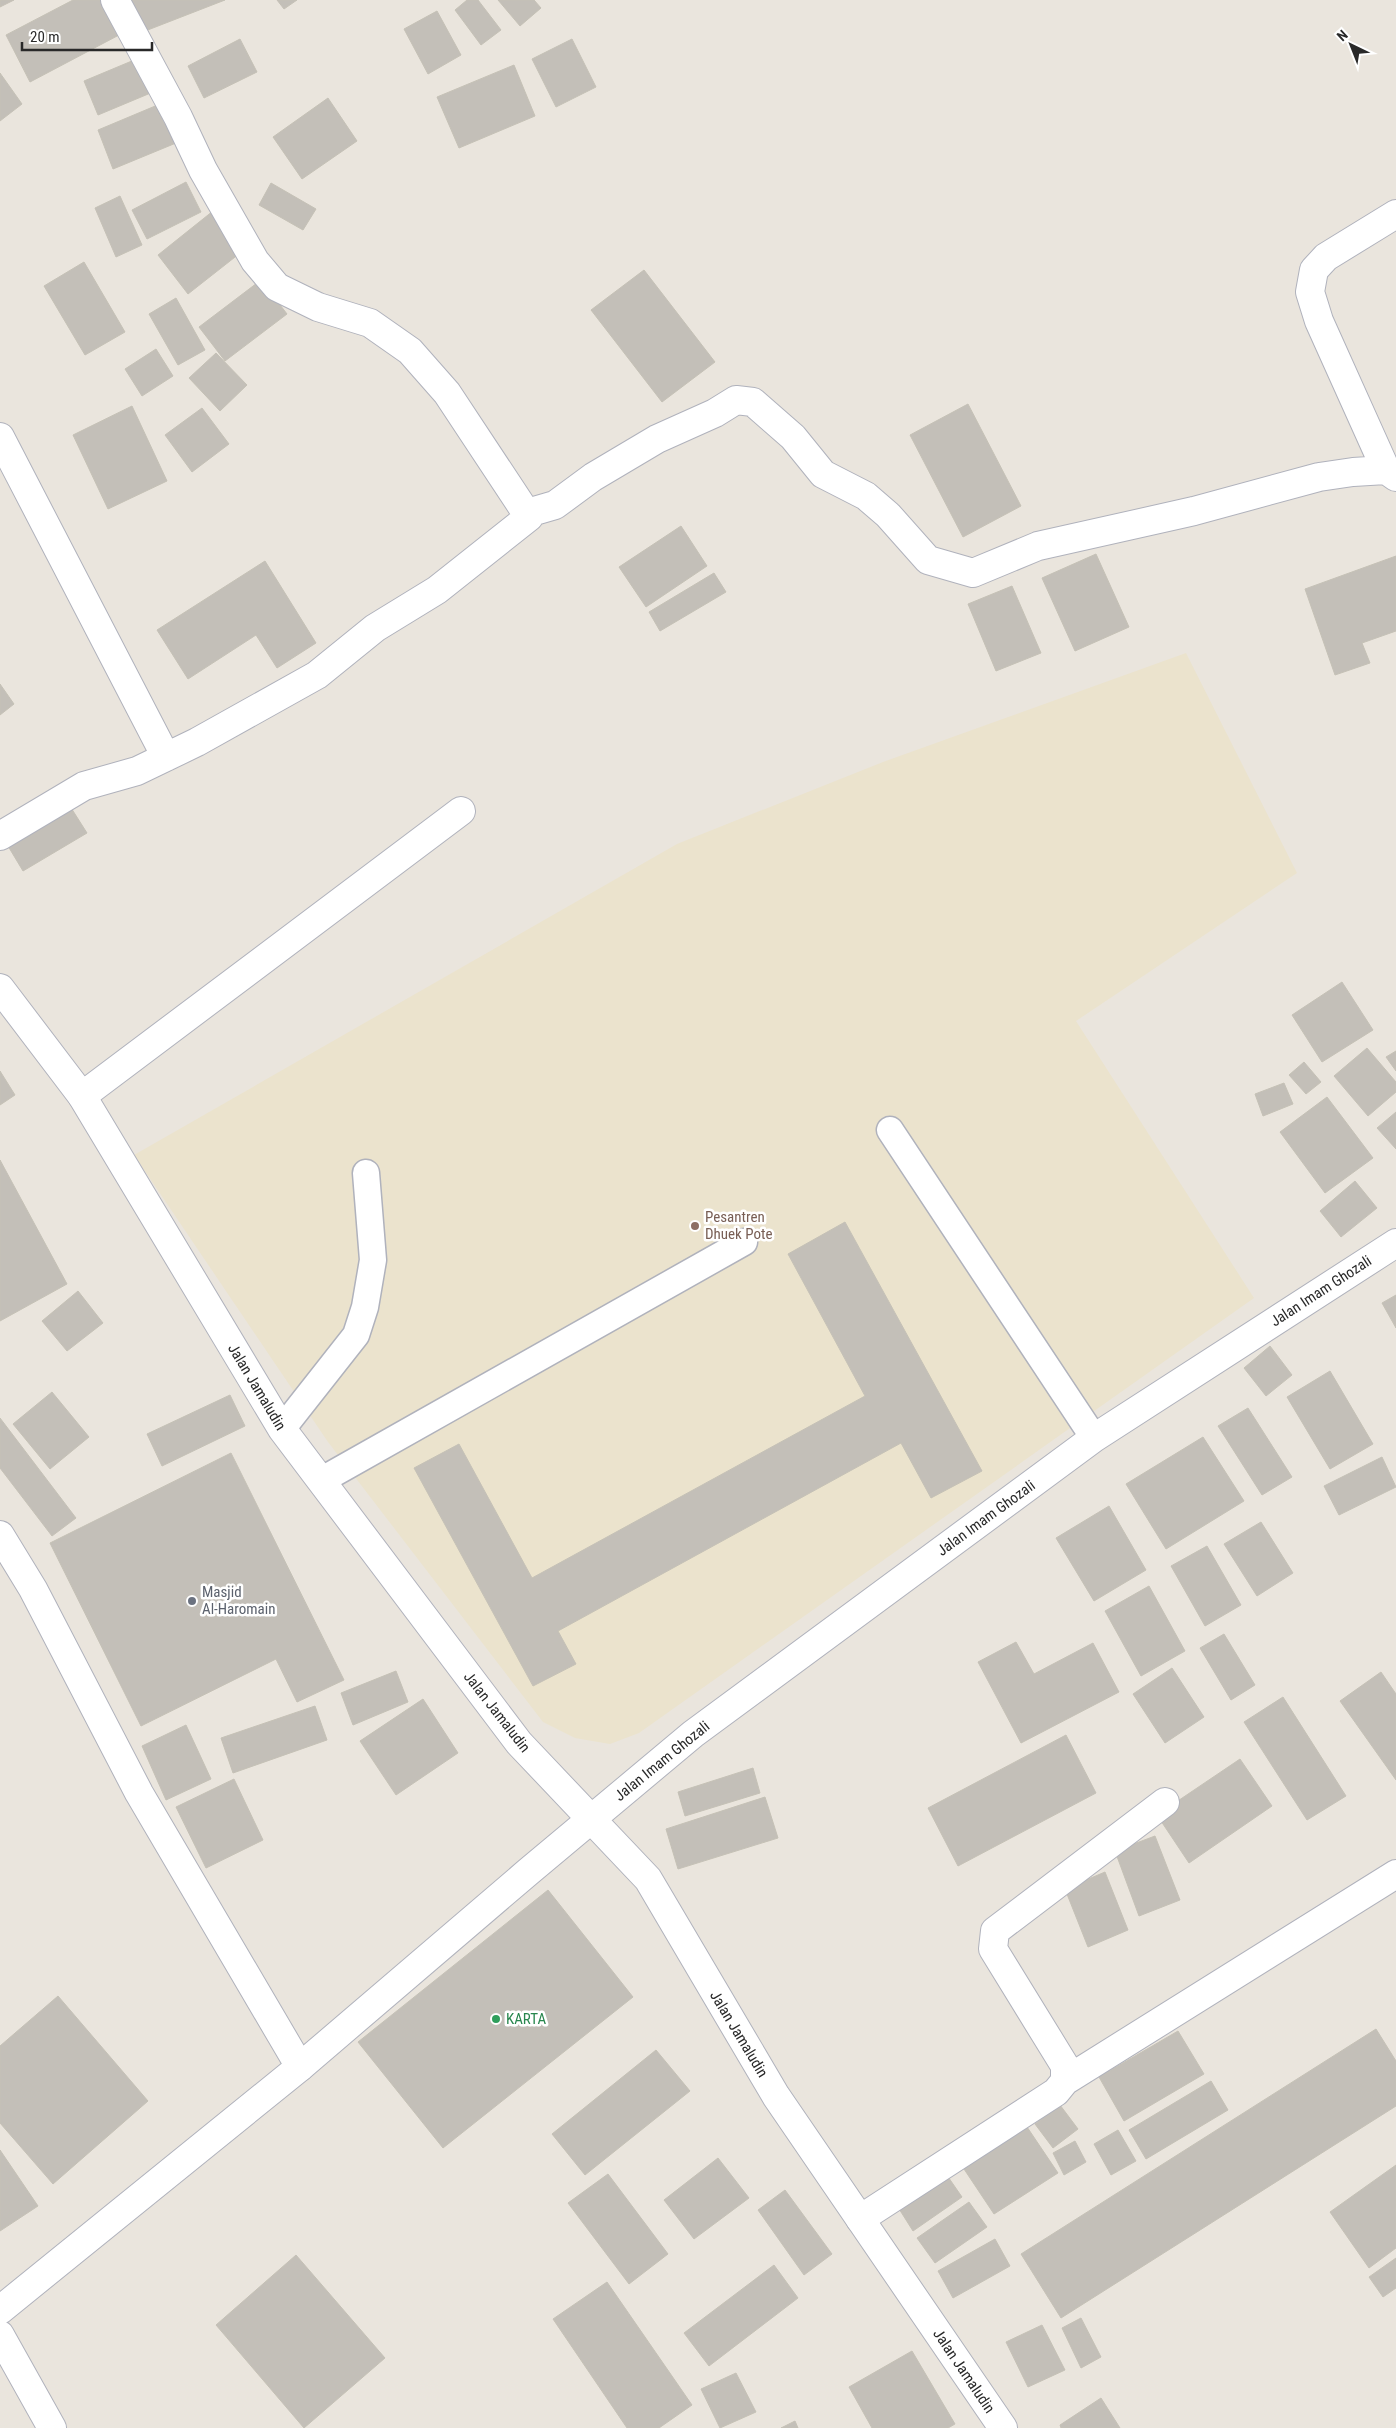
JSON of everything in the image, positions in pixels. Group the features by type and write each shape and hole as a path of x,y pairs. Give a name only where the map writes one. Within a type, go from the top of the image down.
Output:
{"street":[{"path":"115,0 178,117 203,170 255,261 277,287 318,307 370,323 410,351 447,393 529,517"},
{"path":"0,836 84,786 137,771 198,742 317,675 375,628 437,590 529,517 532,512 554,505 593,477 657,439 707,417 736,400 753,402 792,437 823,474 866,496 888,515 928,560 973,573 1038,546 1194,511 1319,477 1353,472 1391,473 1319,321 1310,292 1314,270 1326,257 1396,214"},
{"path":"0,437 166,757"},
{"path":"82,1096 461,811"},
{"name":"Jalan Jamaludin","path":"0,988 82,1096 282,1429 519,1743 648,1879 776,2096 1003,2428"},
{"name":"Jalan Imam Ghozali","path":"0,2310 300,2067 693,1734 1094,1438 1396,1243"},
{"path":"0,1535 33,1589 139,1793 300,2067"},
{"path":"1065,2081 1065,2066 993,1949 995,1931 1165,1802"},
{"path":"860,2219 1056,2092 1065,2081 1396,1874"},
{"path":"0,2336 52,2428"}],"lane":[{"path":"890,1130 1094,1438"},
{"path":"282,1429 356,1335 359,1326 365,1307 373,1260 366,1173"},
{"path":"322,1480 744,1242"}],"shaded area":[{"name":"Pesantren Dhuek Pote","path":"1186,653 1297,873 1076,1021 1254,1298 639,1733 610,1744 575,1738 543,1722 328,1442 134,1155 677,844 883,762"}],"building":[{"path":"0,0 14,0 0,7"},
{"path":"73,0 101,0 119,35 30,82 6,35"},
{"path":"127,0 225,0 140,33"},
{"path":"277,0 297,0 284,9"},
{"path":"467,0 478,0 501,30 481,45 455,10"},
{"path":"498,0 534,0 541,8 520,26"},
{"path":"437,11 461,55 428,74 404,29"},
{"path":"240,39 257,72 204,98 188,66"},
{"path":"572,39 596,87 556,107 532,59"},
{"path":"139,58 153,92 98,115 84,81"},
{"path":"514,65 535,116 459,148 437,97"},
{"path":"0,73 22,104 0,121"},
{"path":"328,98 357,141 302,179 273,137"},
{"path":"160,104 176,143 113,169 98,130"},
{"path":"186,182 201,212 147,239 132,210"},
{"path":"271,183 316,209 303,230 259,205"},
{"path":"120,196 142,245 116,257 95,208"},
{"path":"213,211 244,250 188,294 158,255"},
{"path":"84,262 125,332 85,355 44,286"},
{"path":"644,270 715,362 662,402 591,310"},
{"path":"261,280 287,314 225,361 199,327"},
{"path":"176,298 205,350 178,365 149,314"},
{"path":"156,349 173,376 142,396 125,369"},
{"path":"216,353 247,385 220,411 189,378"},
{"path":"968,404 1021,506 963,537 910,435"},
{"path":"132,406 167,481 108,509 73,435"},
{"path":"202,408 229,444 192,472 165,435"},
{"path":"681,526 707,566 646,607 619,567"},
{"path":"1096,554 1129,627 1075,651 1042,578"},
{"path":"1396,556 1396,631 1362,643 1370,663 1335,675 1305,589"},
{"path":"265,561 316,643 277,668 256,635 188,679 157,630"},
{"path":"714,573 726,592 660,631 649,612"},
{"path":"1012,586 1041,653 996,671 968,604"},
{"path":"0,684 14,704 0,715"},
{"path":"68,803 87,833 23,871 5,841"},
{"path":"1342,982 1373,1030 1322,1062 1292,1015"},
{"path":"1367,1048 1396,1082 1396,1092 1368,1116 1334,1076"},
{"path":"1396,1051 1396,1071 1386,1057"},
{"path":"1304,1062 1321,1082 1306,1094 1289,1075"},
{"path":"0,1071 15,1095 0,1105"},
{"path":"1284,1083 1293,1104 1263,1116 1255,1094"},
{"path":"1327,1097 1373,1158 1325,1193 1280,1132"},
{"path":"1396,1112 1396,1149 1377,1128"},
{"path":"0,1160 67,1284 0,1321"},
{"path":"1355,1181 1377,1208 1341,1237 1320,1211"},
{"path":"845,1222 982,1471 931,1498 901,1443 558,1631 576,1664 533,1686 414,1468 459,1444 532,1578 865,1396 788,1254"},
{"path":"78,1291 103,1323 67,1351 42,1321"},
{"path":"1396,1295 1396,1328 1382,1303"},
{"path":"1270,1346 1292,1375 1266,1396 1244,1368"},
{"path":"1330,1371 1373,1444 1330,1469 1287,1397"},
{"path":"52,1392 89,1437 50,1469 13,1424"},
{"path":"230,1395 245,1426 162,1466 147,1434"},
{"path":"1248,1408 1292,1477 1262,1495 1218,1426"},
{"path":"0,1418 76,1518 52,1536 0,1468"},
{"path":"1203,1437 1244,1501 1166,1549 1126,1484"},
{"name":"Masjid Al-Haromain","path":"231,1453 344,1680 297,1702 276,1659 141,1726 50,1543"},
{"path":"1382,1457 1396,1487 1339,1515 1324,1486"},
{"path":"1109,1506 1146,1570 1094,1601 1056,1538"},
{"path":"1261,1522 1293,1573 1257,1596 1224,1544"},
{"path":"1207,1546 1241,1605 1205,1626 1171,1566"},
{"path":"1149,1586 1185,1651 1141,1676 1105,1611"},
{"path":"1224,1634 1255,1685 1231,1700 1200,1648"},
{"path":"1016,1642 1034,1674 1093,1643 1119,1692 1021,1743 978,1662"},
{"path":"1172,1668 1204,1717 1165,1743 1133,1694"},
{"path":"396,1671 408,1702 353,1725 341,1693"},
{"path":"1381,1672 1396,1694 1396,1780 1340,1701"},
{"path":"1283,1697 1346,1796 1307,1820 1244,1722"},
{"path":"423,1699 458,1753 396,1795 360,1741"},
{"path":"315,1706 327,1740 233,1773 221,1738"},
{"path":"186,1725 211,1779 166,1800 142,1746"},
{"path":"1066,1735 1096,1793 958,1866 928,1808"},
{"path":"1240,1759 1272,1806 1189,1863 1157,1815"},
{"path":"753,1768 760,1793 685,1816 678,1792"},
{"path":"234,1779 263,1840 206,1868 176,1807"},
{"path":"765,1797 778,1838 678,1869 666,1829"},
{"path":"1155,1836 1180,1900 1139,1916 1115,1851"},
{"path":"1105,1872 1128,1930 1088,1947 1065,1889"},
{"name":"KARTA","path":"548,1890 633,1997 443,2148 358,2042"},
{"path":"58,1996 148,2101 53,2184 0,2123 0,2046"},
{"path":"1376,2029 1396,2061 1396,2106 1061,2318 1021,2254"},
{"path":"1178,2031 1204,2074 1124,2121 1099,2077"},
{"path":"656,2050 690,2091 585,2175 552,2134"},
{"path":"1211,2081 1228,2110 1146,2159 1129,2130"},
{"path":"1060,2105 1078,2129 1053,2148 1035,2124"},
{"path":"1023,2121 1058,2173 994,2214 960,2163"},
{"path":"1118,2130 1136,2161 1111,2175 1094,2144"},
{"path":"1075,2141 1086,2162 1064,2175 1053,2153"},
{"path":"0,2150 38,2206 0,2231"},
{"path":"718,2158 749,2198 694,2239 664,2200"},
{"path":"1396,2165 1396,2248 1369,2268 1330,2212"},
{"path":"944,2171 962,2197 913,2231 896,2204"},
{"path":"608,2174 668,2254 629,2284 568,2203"},
{"path":"785,2190 832,2254 804,2275 758,2210"},
{"path":"969,2202 987,2227 935,2263 917,2238"},
{"path":"995,2239 1010,2266 953,2298 938,2271"},
{"path":"296,2255 385,2358 304,2428 216,2325"},
{"path":"1396,2258 1396,2288 1383,2297 1369,2277"},
{"path":"774,2265 798,2298 709,2366 684,2333"},
{"path":"607,2282 692,2405 659,2428 627,2428 553,2319"},
{"path":"1081,2318 1101,2357 1081,2368 1062,2328"},
{"path":"1042,2325 1065,2370 1028,2387 1006,2342"},
{"path":"912,2351 955,2424 948,2428 872,2428 849,2387"},
{"path":"736,2373 756,2412 720,2428 701,2389"},
{"path":"1101,2398 1120,2428 1061,2428 1060,2425"},
{"path":"795,2421 798,2428 781,2428"}],"place":[{"name":"Pesantren Dhuek Pote","path":"695,1226"},
{"name":"Masjid Al-Haromain","path":"192,1601"},
{"name":"KARTA","path":"496,2019"}]}
